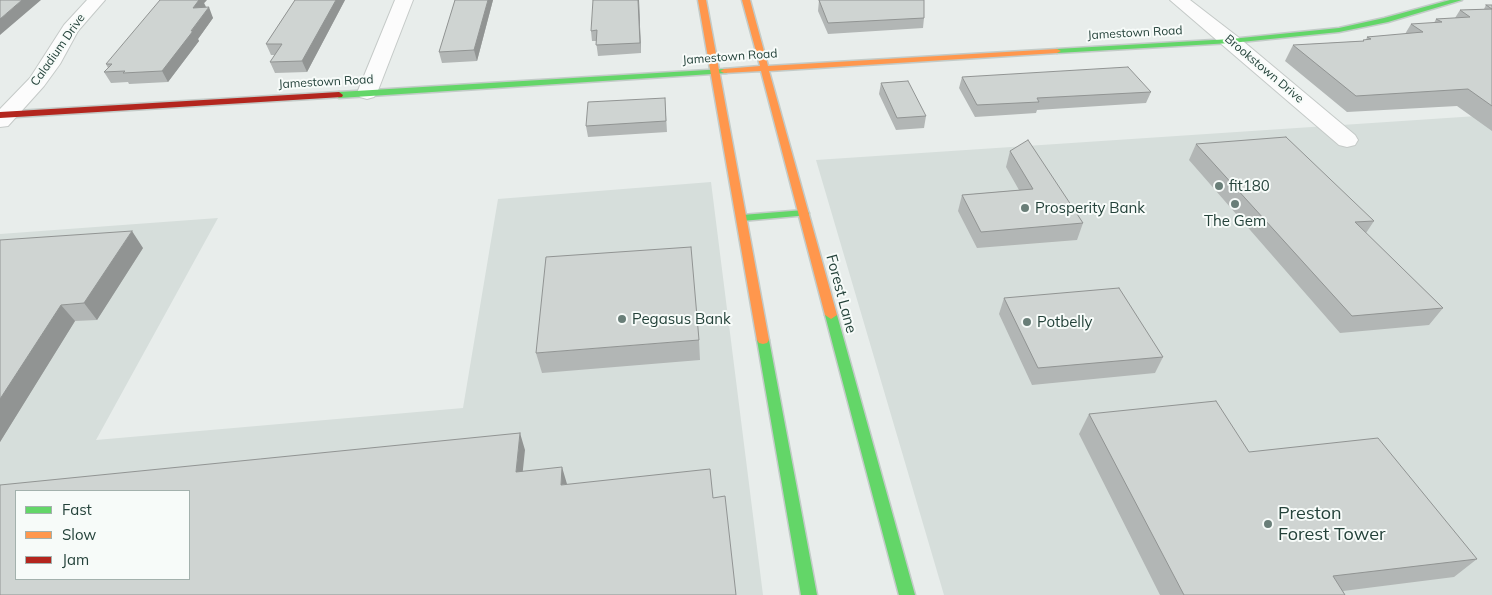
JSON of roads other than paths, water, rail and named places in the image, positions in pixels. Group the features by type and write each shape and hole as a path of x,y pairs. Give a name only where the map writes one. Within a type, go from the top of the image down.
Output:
{"street":[{"name":"Caladium Drive","path":"2,117 37,82 50,64 70,29 96,0"},
{"path":"367,93 404,0"},
{"path":"702,0 809,595"},
{"name":"Forest Lane","path":"746,0 907,595"},
{"name":"Brookstown Drive","path":"1178,0 1231,41 1347,140"},
{"name":"Jamestown Road","path":"2,117 764,68 1231,41 1339,30 1385,20 1458,0"},
{"path":"742,218 804,213"}],"place":[{"name":"fit180","path":"1219,186"},
{"name":"The Gem","path":"1235,204"},
{"name":"Prosperity Bank","path":"1025,208"},
{"name":"Pegasus Bank","path":"622,319"},
{"name":"Potbelly","path":"1027,322"},
{"name":"Preston Forest Tower","path":"1268,524"}]}
